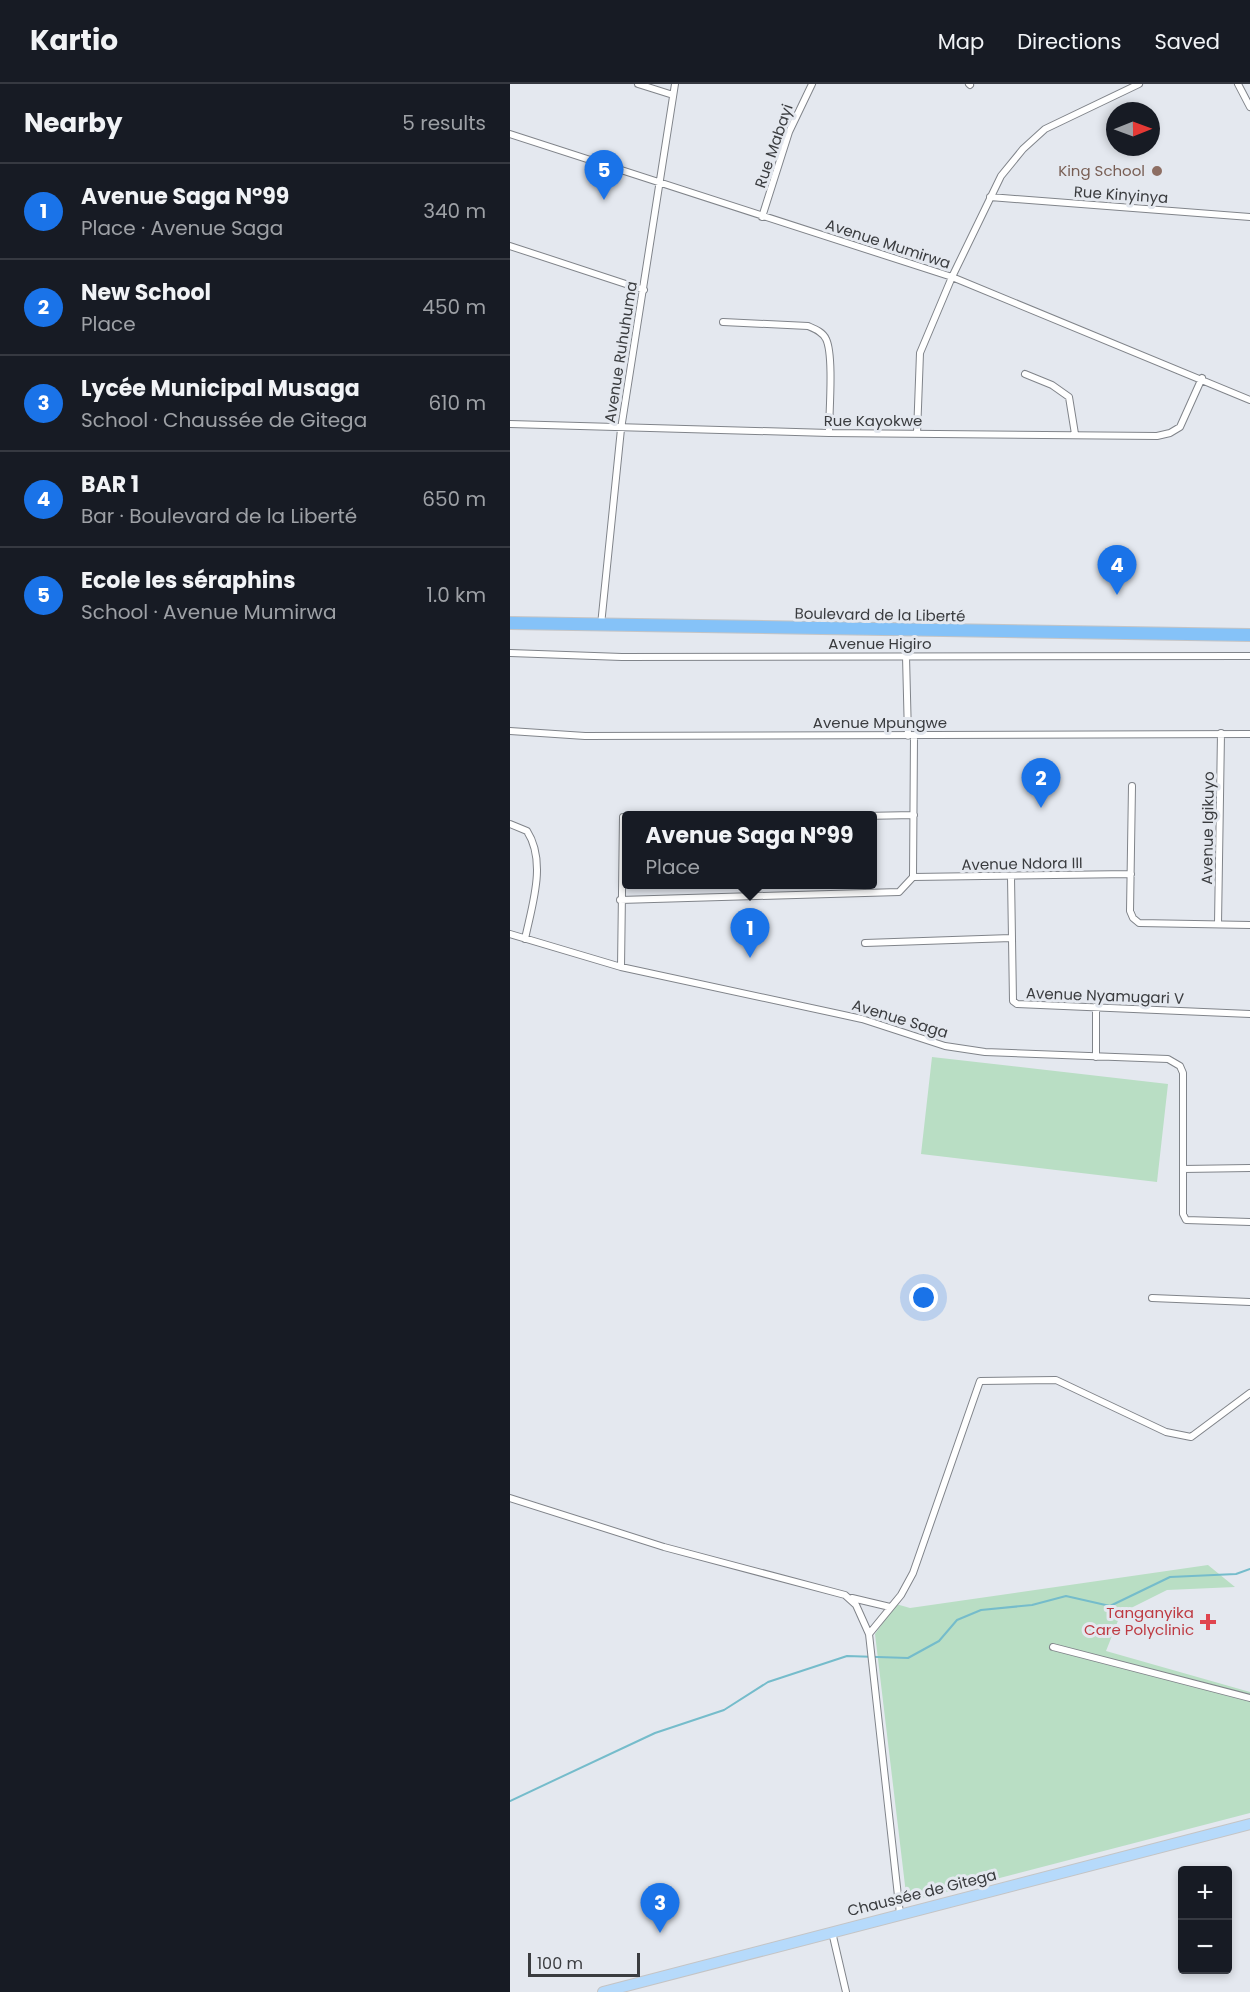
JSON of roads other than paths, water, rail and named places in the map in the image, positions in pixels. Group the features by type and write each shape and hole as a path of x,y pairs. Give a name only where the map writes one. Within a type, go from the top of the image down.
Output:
{"highway":[{"name":"Boulevard de la Liberté","path":"510,623 1250,635"}],"main road":[{"name":"Chaussée de Gitega","path":"603,1992 632,1988 832,1932 1250,1824"}],"street":[{"path":"638,84 673,95"},
{"name":"Avenue Ruhuhuma","path":"600,626 621,429 675,84"},
{"name":"Rue Mabayi","path":"762,217 789,132 812,84"},
{"path":"917,434 920,353 952,277 1008,165 1045,129 1139,84"},
{"path":"1238,84 1250,107"},
{"name":"Avenue Mumirwa","path":"510,134 952,277 1202,378 1250,400"},
{"name":"Rue Kinyinya","path":"990,197 1250,217"},
{"path":"510,246 644,290"},
{"path":"723,322 808,326 820,332 828,345 829,433"},
{"path":"1025,374 1052,385 1069,397 1075,434"},
{"name":"Rue Kayokwe","path":"510,424 621,429 829,433 1157,435 1176,431 1202,378"},
{"name":"Avenue Higiro","path":"510,652 622,657 1250,656"},
{"path":"620,900 899,892 913,877 914,815 906,656"},
{"name":"Avenue Mpungwe","path":"510,731 585,736 1250,734"},
{"name":"Avenue Igikuyo","path":"1218,924 1221,733"},
{"path":"1132,786 1130,911 1133,918 1139,923 1250,925"},
{"path":"877,816 914,815"},
{"path":"510,824 527,831 533,845 537,879 525,939"},
{"path":"621,967 622,867"},
{"name":"Avenue Ndora III","path":"913,877 1131,874"},
{"name":"Avenue Nyamugari V","path":"1011,877 1013,1001 1017,1004 1250,1014"},
{"name":"Avenue Saga","path":"510,934 621,967 862,1019 945,1046 986,1052 1168,1059 1180,1066 1183,1073 1183,1172"},
{"path":"865,943 1011,938"},
{"path":"1096,1007 1096,1057"},
{"path":"1250,1168 1183,1172 1183,1214 1186,1220 1250,1222"},
{"path":"1152,1298 1250,1302"},
{"path":"869,1634 901,1595 913,1573 980,1381 1056,1380 1166,1432 1191,1437 1250,1393"},
{"path":"510,1498 664,1547 826,1588 852,1598 890,1607"},
{"path":"852,1598 869,1634 900,1914"},
{"path":"1053,1647 1250,1698"},
{"path":"832,1932 846,1992"}],"waterway":[{"path":"510,1801 655,1733 724,1710 768,1682 847,1656 908,1658 939,1641 957,1620 981,1610 1032,1605 1066,1596 1110,1606 1170,1577 1236,1574 1250,1569"}],"place":[{"name":"King School","path":"1157,171"},
{"name":"Ecole les séraphins","path":"604,200"},
{"name":"BAR 1","path":"1117,595"},
{"name":"New School","path":"1041,808"},
{"name":"Avenue Saga N°99","path":"750,958"},
{"name":"Tanganyika Care Polyclinic","path":"1208,1622"},
{"name":"Lycée Municipal Musaga","path":"660,1933"}]}
